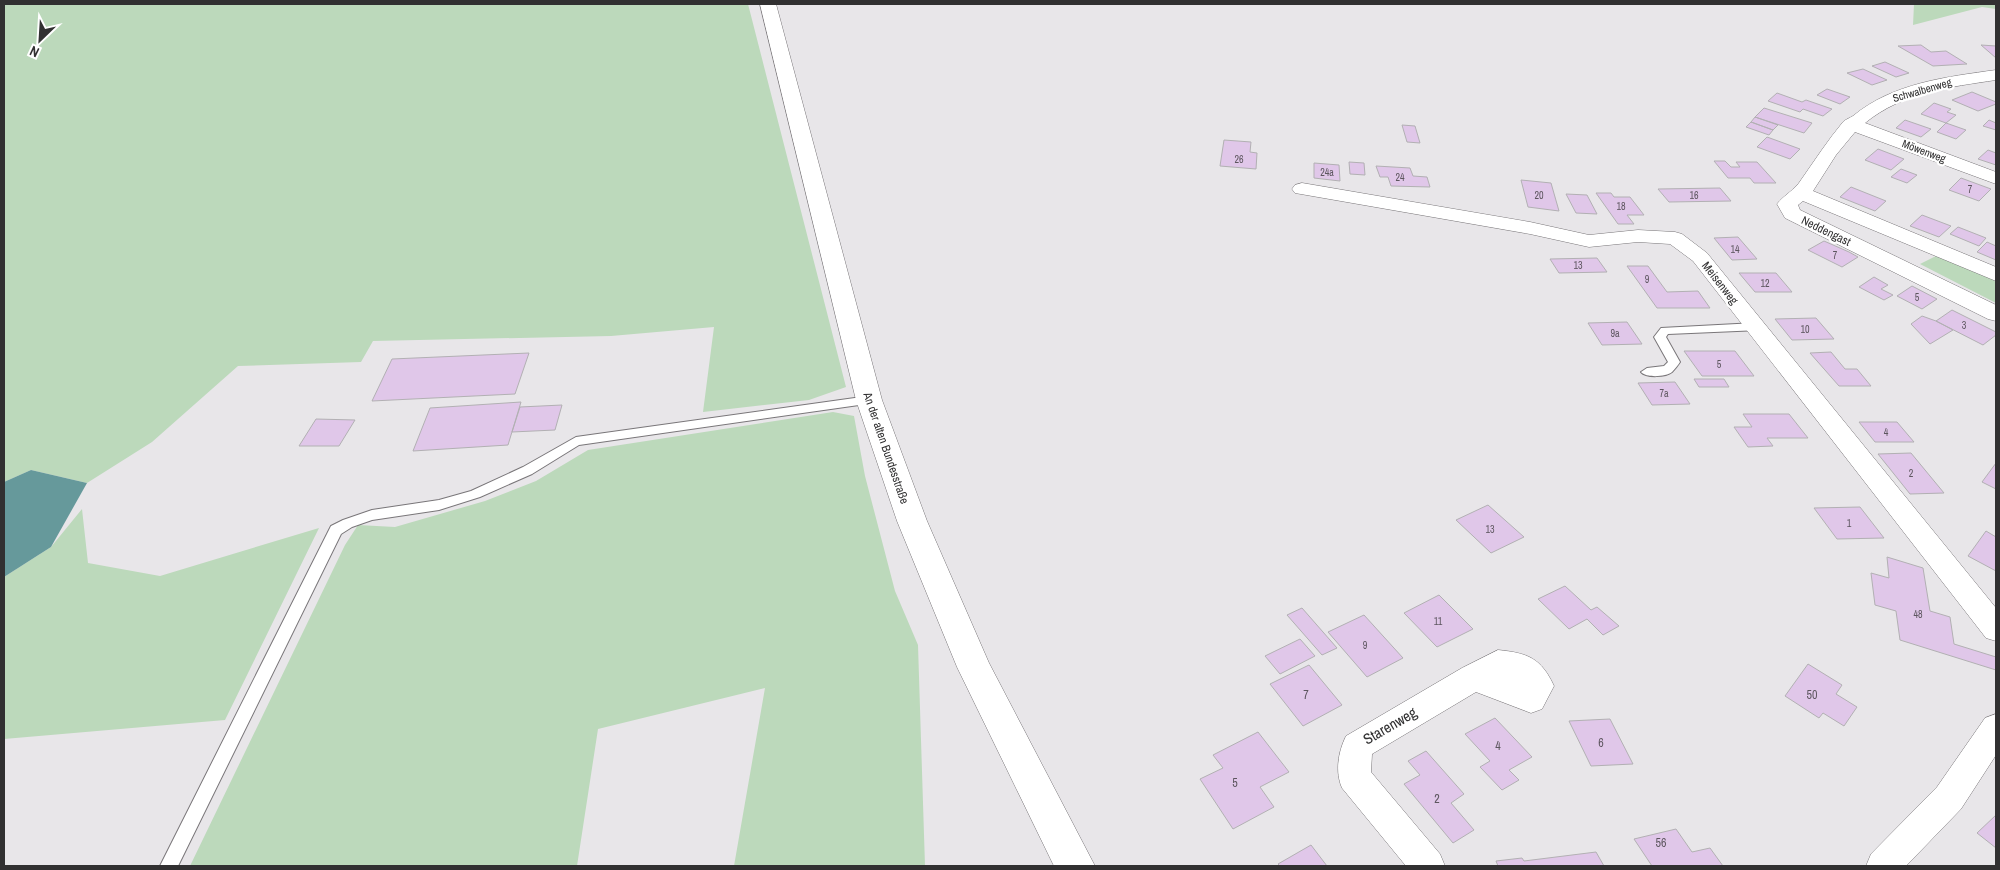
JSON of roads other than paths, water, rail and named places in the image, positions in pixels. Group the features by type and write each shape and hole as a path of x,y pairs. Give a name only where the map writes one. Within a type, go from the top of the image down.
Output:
{"street":[{"name":"An der alten Bundesstraße","path":"768,4 869,400 912,521 974,667 1076,866"},
{"name":"Schwalbenweg","path":"1801,193 1814,178 1831,148 1851,124 1866,111 1899,95 1941,83 1996,76"},
{"name":"Möwenweg","path":"1851,124 1996,178"},
{"name":"Meisenweg","path":"1302,188 1530,228 1589,241 1638,236 1675,238 1700,257 1996,628"},
{"name":"Neddengast","path":"1996,275 1801,193 1787,204 1792,214 1996,314"},
{"name":"Starenweg","path":"1428,866 1354,777 1357,746 1473,677"},
{"path":"1883,866 1949,798 1996,728"}],"lane":[{"path":"1647,372 1667,370 1674,362 1660,337 1664,331 1756,327"},
{"path":"169,866 336,530 347,522 374,515 438,505 508,482 542,465 576,441 869,400"}],"water":[{"path":"31,470 87,483 51,547 4,577 4,482"}]}
